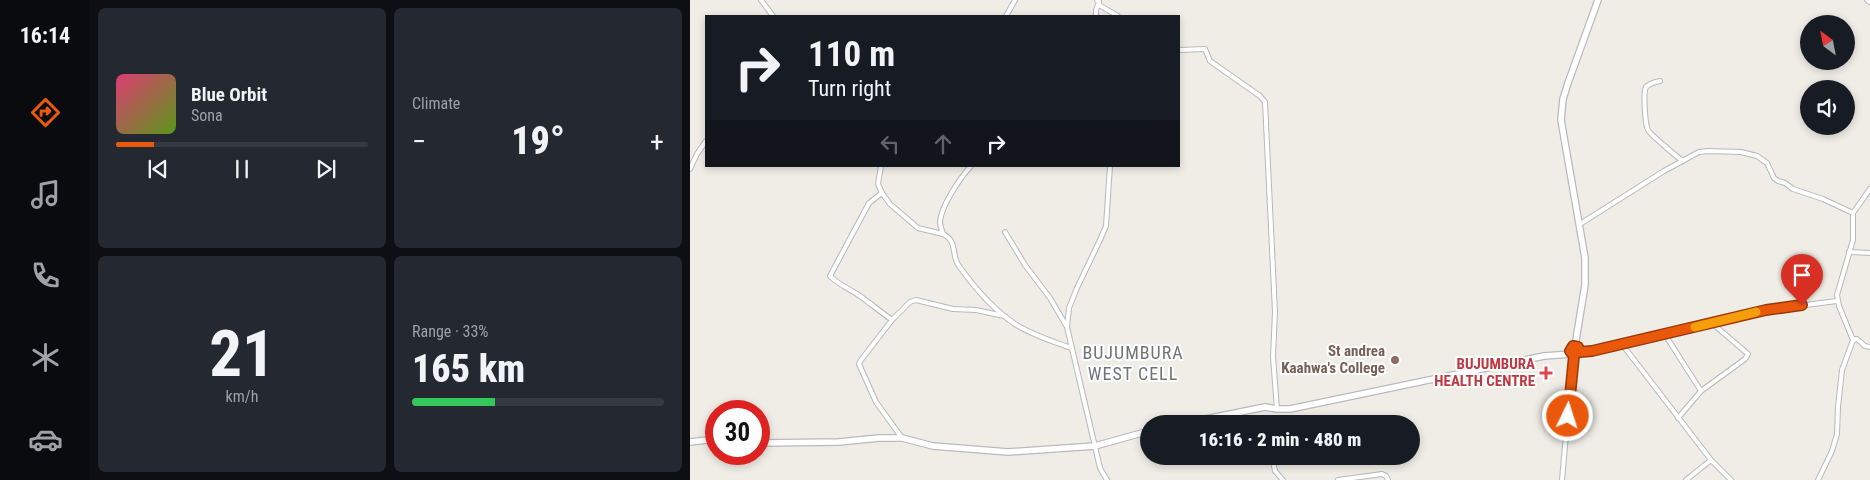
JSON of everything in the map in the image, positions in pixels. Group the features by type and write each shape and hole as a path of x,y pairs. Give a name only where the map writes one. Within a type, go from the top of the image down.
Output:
{"street":[{"path":"761,0 772,15"},
{"path":"1007,15 1015,0"},
{"path":"1562,480 1571,378 1575,354 1570,348 1576,346 1585,285 1585,258 1561,120 1568,83 1598,0"},
{"path":"1096,15 1098,1"},
{"path":"1098,1 1099,5 1116,15"},
{"path":"1180,50 1205,49 1210,61 1260,96 1265,102 1274,302 1273,357 1277,409"},
{"path":"1660,81 1648,85 1644,91 1646,124 1654,137 1683,161"},
{"path":"690,169 705,142"},
{"path":"1580,224 1683,161 1699,152 1708,151 1741,152 1757,156 1767,163 1774,178 1785,183 1793,190 1823,199 1853,213"},
{"path":"881,167 878,184 882,193 897,211 918,228 948,236 958,265 1004,316 1025,329 1071,348"},
{"path":"943,234 940,224 942,214 953,191 970,167"},
{"path":"1106,480 1100,468 1067,327 1069,308 1106,226 1110,167"},
{"path":"1818,480 1832,451 1837,434 1842,370 1853,340 1837,301 1853,240 1853,213 1870,189"},
{"path":"882,193 869,203 830,276 837,283 859,295 892,320"},
{"path":"1005,232 1025,265 1050,298 1067,327"},
{"path":"1849,252 1870,253"},
{"path":"902,438 876,402 859,364 860,360 892,320 910,302 916,300 953,309 976,310 1004,316"},
{"path":"1619,346 1664,333 1766,310 1837,301"},
{"path":"1678,418 1701,391 1745,359 1748,354 1712,323"},
{"path":"1664,333 1701,391"},
{"path":"1853,340 1856,339 1865,346 1870,347"},
{"path":"1225,415 1265,407 1290,409 1544,356 1575,354 1613,345 1624,348 1710,460 1731,480"},
{"path":"770,443 902,438 933,446 994,452 1049,451 1095,446 1140,434"},
{"path":"690,442 705,440"},
{"path":"1686,480 1710,460"},
{"path":"1274,465 1275,471 1283,480"},
{"path":"1338,480 1382,474 1388,480"}],"slow traffic":[{"path":"1695,327 1756,312"}],"place":[{"name":"St andrea Kaahwa's College","path":"1395,360"},
{"name":"BUJUMBURA HEALTH CENTRE","path":"1546,373"}],"district":[{"name":"BUJUMBURA WEST CELL","path":"1133,363"}],"route":[{"path":"1568,416 1574,356 1571,354 1570,348 1573,346 1578,347 1580,352 1592,351 1766,310 1802,305"}]}
